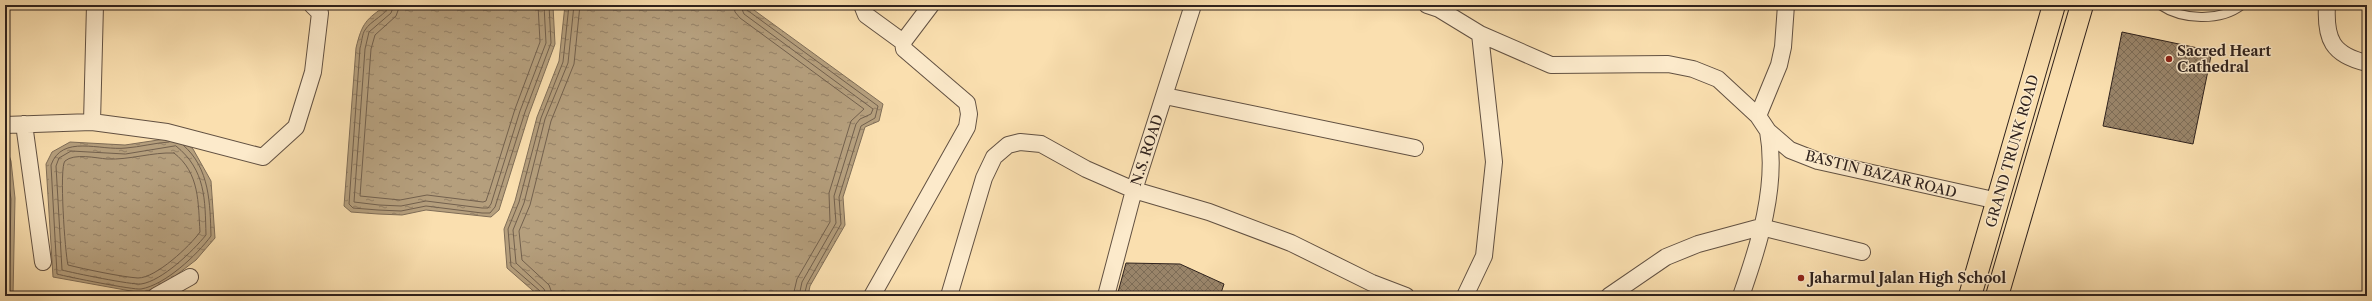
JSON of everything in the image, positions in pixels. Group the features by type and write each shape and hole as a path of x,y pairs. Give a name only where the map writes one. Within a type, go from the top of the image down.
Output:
{"main road":[{"name":"GRAND TRUNK ROAD","path":"1970,296 2054,5"},
{"path":"1997,296 2082,5"}],"street":[{"path":"92,122 95,5"},
{"path":"5,125 92,122 167,132 263,156 296,127 313,72 320,13 312,5"},
{"path":"862,5 866,14 903,42 904,48 911,56 967,103 969,114 967,127 872,296"},
{"path":"903,42 931,5"},
{"name":"N.S. ROAD","path":"1106,296 1134,190 1193,5"},
{"name":"BASTIN BAZAR ROAD","path":"1427,5 1439,9 1480,34 1552,65 1668,64 1693,69 1718,79 1758,116 1768,131 1790,150 1818,162 1998,201"},
{"path":"1758,116 1779,65 1783,48 1786,5"},
{"path":"2327,5 2326,25 2333,44 2349,59 2367,62"},
{"path":"1465,296 1484,256 1494,162 1480,34"},
{"path":"1165,96 1415,148"},
{"path":"24,124 43,262"},
{"path":"1740,296 1761,227 1772,172 1772,153 1768,131"},
{"path":"949,296 984,178 994,157 1008,145 1020,142 1041,144 1086,169 1134,190 1208,212 1291,243 1372,283 1406,296"},
{"path":"1609,296 1666,257 1698,244 1761,227 1862,252"},
{"path":"156,296 190,277"}],"lane":[{"path":"2160,5 2171,12 2202,18 2234,11 2242,5"}],"water":[{"path":"387,5 553,6 555,44 529,114 499,210 491,217 426,210 402,215 351,212 344,206 356,48 360,33 366,22"},
{"path":"565,5 747,5 883,104 879,121 865,127 843,197 845,225 810,286 808,296 539,296 507,268 504,229 515,201 537,117 559,61"},
{"path":"178,137 193,149 211,181 215,238 196,260 166,283 142,293 53,277 46,164 52,152 70,142 125,145"},
{"path":"5,144 11,161 15,198 13,296 5,296"}],"building":[{"name":"Sacred Heart Cathedral","path":"2122,32 2212,51 2193,144 2103,126"},
{"path":"1126,263 1180,264 1224,284 1220,296 1117,296"}],"place":[{"name":"Sacred Heart Cathedral","path":"2169,59"},
{"name":"Jaharmul Jalan High School","path":"1801,278"}]}
